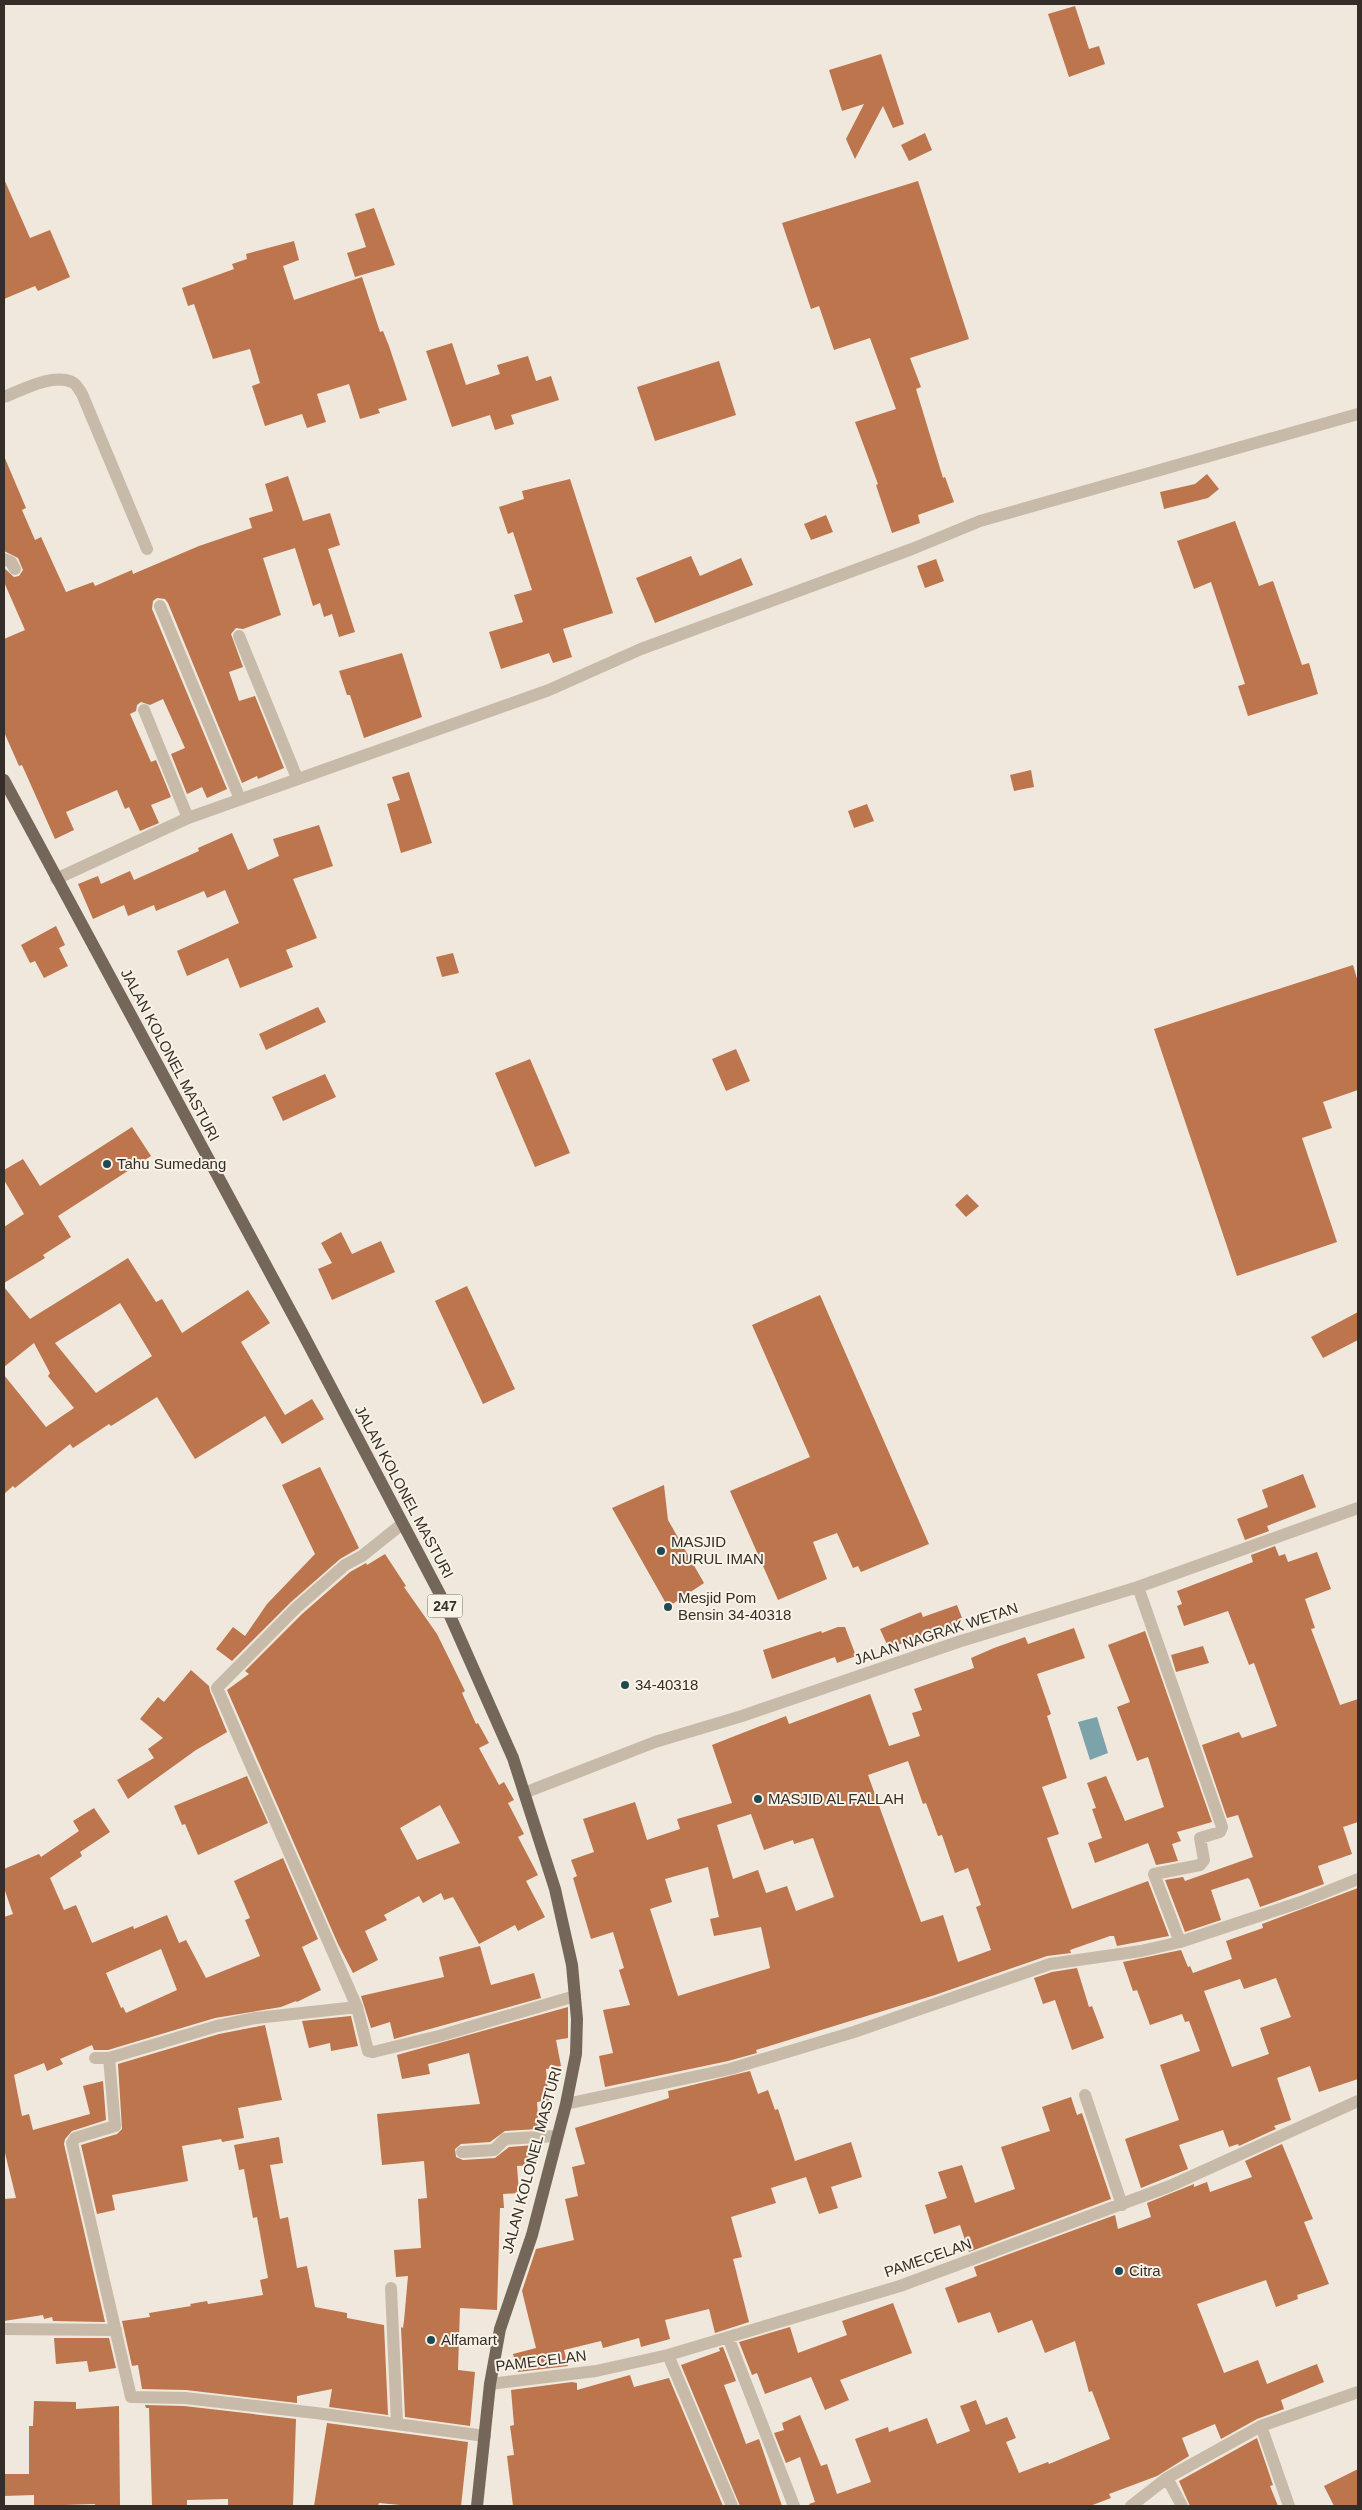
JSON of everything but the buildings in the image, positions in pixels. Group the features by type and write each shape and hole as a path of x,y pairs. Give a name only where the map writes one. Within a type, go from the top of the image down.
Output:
{"main road":[{"name":"JALAN KOLONEL MASTURI","path":"4,780 303,1334 443,1600 513,1758 555,1889 572,1965 575,1996 576,2054 566,2104 556,2136 532,2235 500,2329 490,2384 477,2506"}],"street":[{"path":"4,397 44,382 63,379 74,383 82,394 147,549"},
{"path":"56,879 188,818 549,690 641,649 912,549 980,521 1358,414"},
{"path":"4,559 11,562 14,569"},
{"path":"160,606 240,798"},
{"path":"240,636 297,778"},
{"path":"144,710 188,818"},
{"name":"JALAN NAGRAK WETAN","path":"524,1793 655,1742 742,1716 961,1642 1138,1588 1358,1508"},
{"path":"402,1524 362,1556 345,1565 296,1608 217,1688 357,2007 367,2049 373,2052 439,2036 575,1996"},
{"path":"1138,1588 1222,1827 1220,1832 1200,1838 1204,1858 1200,1865 1154,1874 1180,1942"},
{"path":"566,2104 730,2069 854,2032 1050,1964 1141,1951 1180,1942 1301,1902 1358,1879"},
{"path":"95,2058 110,2058 217,2026 256,2018 357,2007"},
{"path":"110,2058 115,2126 75,2138 72,2143 131,2397 185,2398 397,2423 485,2436"},
{"path":"1085,2095 1122,2205"},
{"name":"PAMECELAN","path":"490,2384 596,2371 668,2355 900,2286 1122,2205 1198,2175 1358,2102"},
{"path":"462,2152 494,2150 505,2138 556,2136"},
{"path":"391,2288 397,2423"},
{"path":"4,2329 116,2330"},
{"path":"728,2337 794,2506"},
{"path":"668,2355 732,2506"},
{"path":"1131,2506 1167,2478 1261,2426 1358,2392"},
{"path":"1261,2426 1289,2506"},
{"path":"1167,2478 1182,2506"}],"water":[{"path":"1097,1717 1108,1753 1090,1760 1078,1722"}],"place":[{"name":"Tahu Sumedang","path":"107,1164"},
{"name":"MASJID NURUL IMAN","path":"661,1551"},
{"name":"Mesjid Pom Bensin 34-40318","path":"668,1607"},
{"name":"34-40318","path":"625,1685"},
{"name":"MASJID AL FALLAH","path":"758,1799"},
{"name":"Citra","path":"1119,2271"},
{"name":"Alfamart","path":"431,2340"}]}
